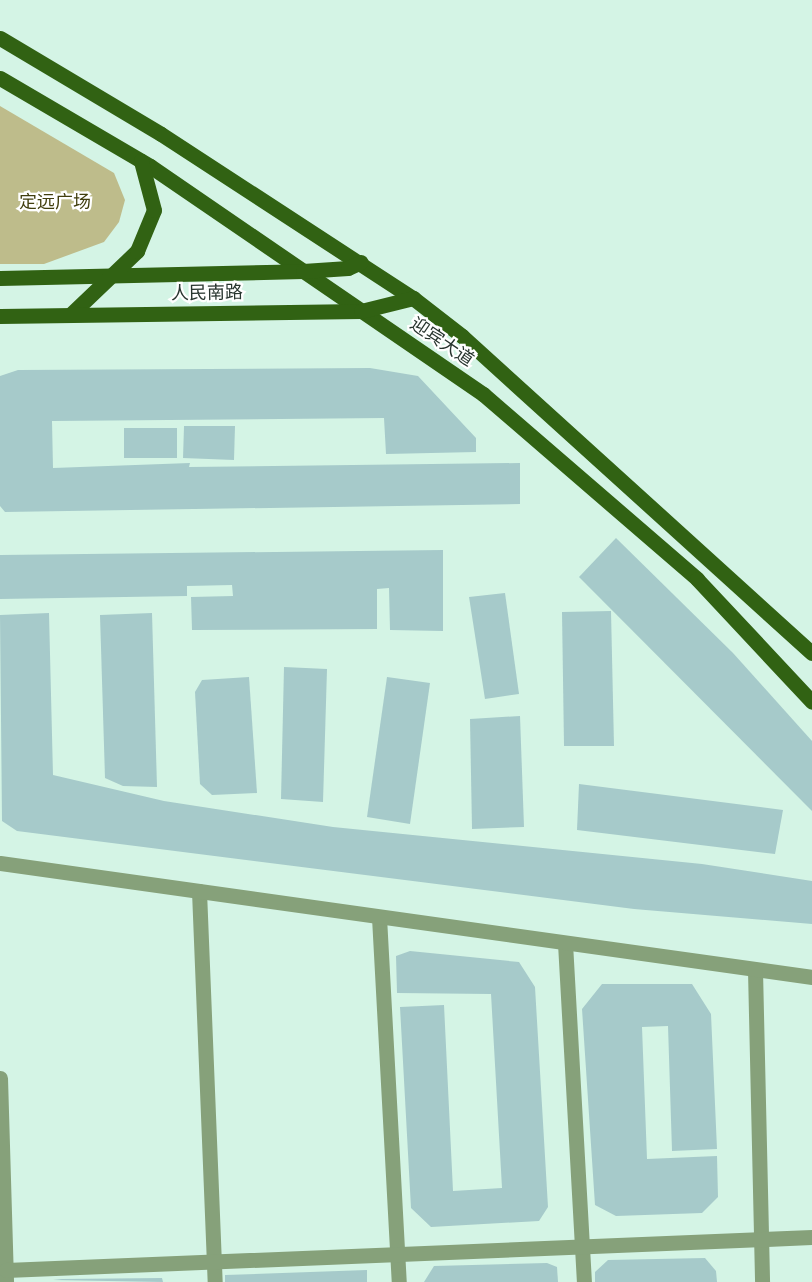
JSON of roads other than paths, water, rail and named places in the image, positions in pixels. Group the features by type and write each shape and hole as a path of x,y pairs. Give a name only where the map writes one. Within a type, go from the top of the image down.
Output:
{"main road":[{"name":"迎宾大道","path":"0,38 161,134 361,262 413,298 462,336 812,653"},
{"name":"迎宾大道","path":"0,78 141,161 483,394 697,579 812,702"},
{"path":"70,315 112,278 138,251 154,210 141,161"},
{"name":"人民南路","path":"0,278 112,278 303,271 348,268 361,262"},
{"name":"人民南路","path":"0,316 361,311 413,298"}],"street":[{"path":"0,863 812,977"},
{"path":"199,891 215,1282"},
{"path":"379,917 399,1282"},
{"path":"565,943 584,1282"},
{"path":"755,970 762,1282"},
{"path":"0,1078 6,1276 214,1260 812,1236"}],"park label":[{"name":"定远广场","path":"55,202"}]}
